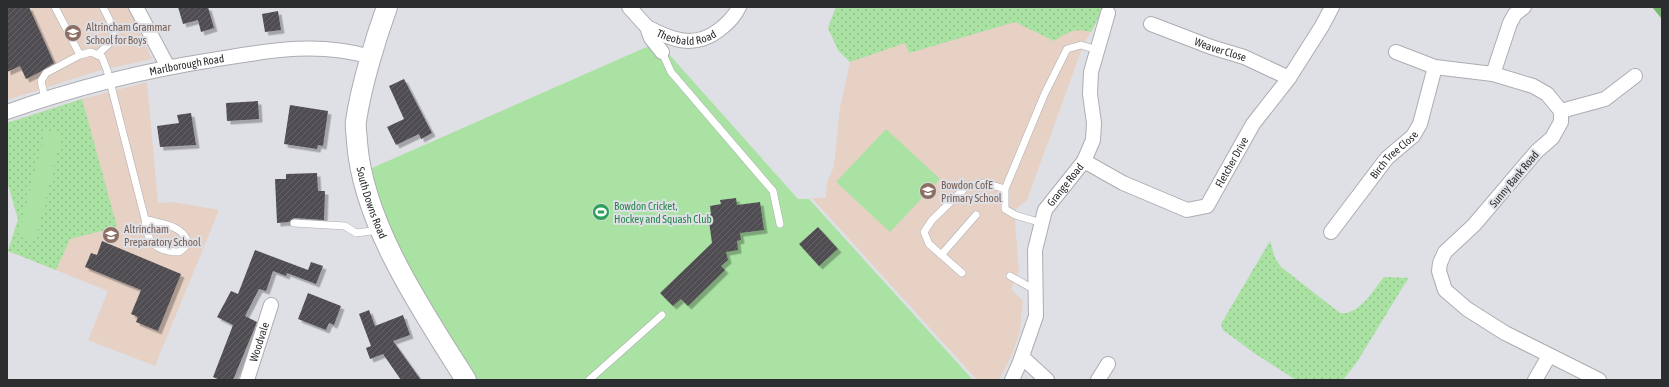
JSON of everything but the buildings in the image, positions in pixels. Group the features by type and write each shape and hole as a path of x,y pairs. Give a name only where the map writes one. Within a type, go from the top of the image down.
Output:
{"main road":[{"name":"South Downs Road","path":"387,7 371,57 356,122 358,151 363,181 380,230 407,281 466,380"}],"street":[{"path":"136,7 168,67"},
{"path":"629,7 647,27 651,38 662,52"},
{"name":"Theobald Road","path":"647,27 670,38 686,42 700,40 709,38 725,25 739,7"},
{"name":"Fletcher Drive","path":"1084,161 1123,183 1187,210 1207,206 1253,124 1289,78 1322,26 1332,7"},
{"path":"1493,74 1510,23 1515,14 1524,7"},
{"name":"Grange Road","path":"1012,380 1022,357 1036,316 1035,250 1045,210 1084,161 1093,140 1094,123 1090,94 1091,72 1110,10"},
{"name":"Weaver Close","path":"1151,24 1210,47 1244,57 1289,78"},
{"name":"Marlborough Road","path":"7,112 45,99 168,67 268,50 323,48 348,50 371,57"},
{"path":"1396,52 1435,67 1493,74 1538,89 1547,94 1561,111 1605,99 1635,76"},
{"name":"Birch Tree Close","path":"1331,232 1387,158 1413,136 1420,124 1435,67"},
{"name":"Sunny Bank Road","path":"1561,111 1561,122 1552,138 1537,151 1474,225 1445,252 1439,271 1445,290 1467,309 1505,333 1599,380"},
{"name":"Woodvale","path":"247,380 271,305"},
{"path":"1535,380 1549,356"},
{"path":"1022,357 1047,380"},
{"path":"1098,380 1108,364"}],"lane":[{"path":"55,7 80,56"},
{"path":"97,55 110,43 115,31 103,7"},
{"path":"1042,223 1015,215 1005,209 1005,190 1045,92 1067,50 1081,45 1098,50"},
{"path":"45,99 41,81 46,73 91,52 102,57 110,81 145,219 146,233 149,241 160,249 169,252 179,252 184,247 186,240 183,233 176,227 145,219"},
{"path":"662,52 671,72 774,191 780,224"},
{"path":"962,273 929,244 924,232 932,220 967,186 985,183 1005,190"},
{"path":"941,255 976,216"},
{"path":"294,223 345,226 356,233 380,230"},
{"path":"1010,276 1035,290"},
{"path":"589,380 662,315"}],"shaded area":[{"name":"Altrincham Grammar School for Boys","path":"7,7 128,7 152,59 98,71 7,100"},
{"name":"Bowdon CofE Primary School","path":"836,7 1104,7 1083,46 1027,200 1016,209 1015,221 1019,272 1011,289 1023,301 1020,331 1012,355 999,380 977,380 812,198 826,198 827,183 834,166 840,108 850,62 838,50 828,28"},
{"name":"Altrincham Preparatory School","path":"147,82 158,203 174,202 219,210 155,366 88,340 108,291 8,251 18,219 7,181 7,123 82,99"}],"green space":[{"path":"836,7 1104,7 1091,32 1080,30 1075,31 1067,33 1054,41 1015,22 909,53 905,43 850,62 838,50 828,28"},
{"path":"1652,7 1662,7 1662,19"},
{"name":"Bowdon Cricket, Hockey and Squash Club","path":"658,42 798,199 809,199 973,380 478,380 457,348 407,263 382,207 372,168"},
{"path":"82,99 117,227 70,239 56,270 8,251 18,219 7,181 7,123"},
{"path":"886,129 940,179 890,232 836,182"},
{"path":"46,130 62,135 35,241 18,236"},
{"path":"1270,241 1275,258 1281,267 1340,313 1347,313 1360,306 1384,277 1409,278 1357,362 1343,380 1296,380 1254,353 1223,330 1221,324"}],"place":[{"name":"Altrincham Grammar School for Boys","path":"73,33"},
{"name":"Bowdon CofE Primary School","path":"928,191"},
{"name":"Bowdon Cricket, Hockey and Squash Club","path":"601,212"},
{"name":"Altrincham Preparatory School","path":"111,235"}]}
